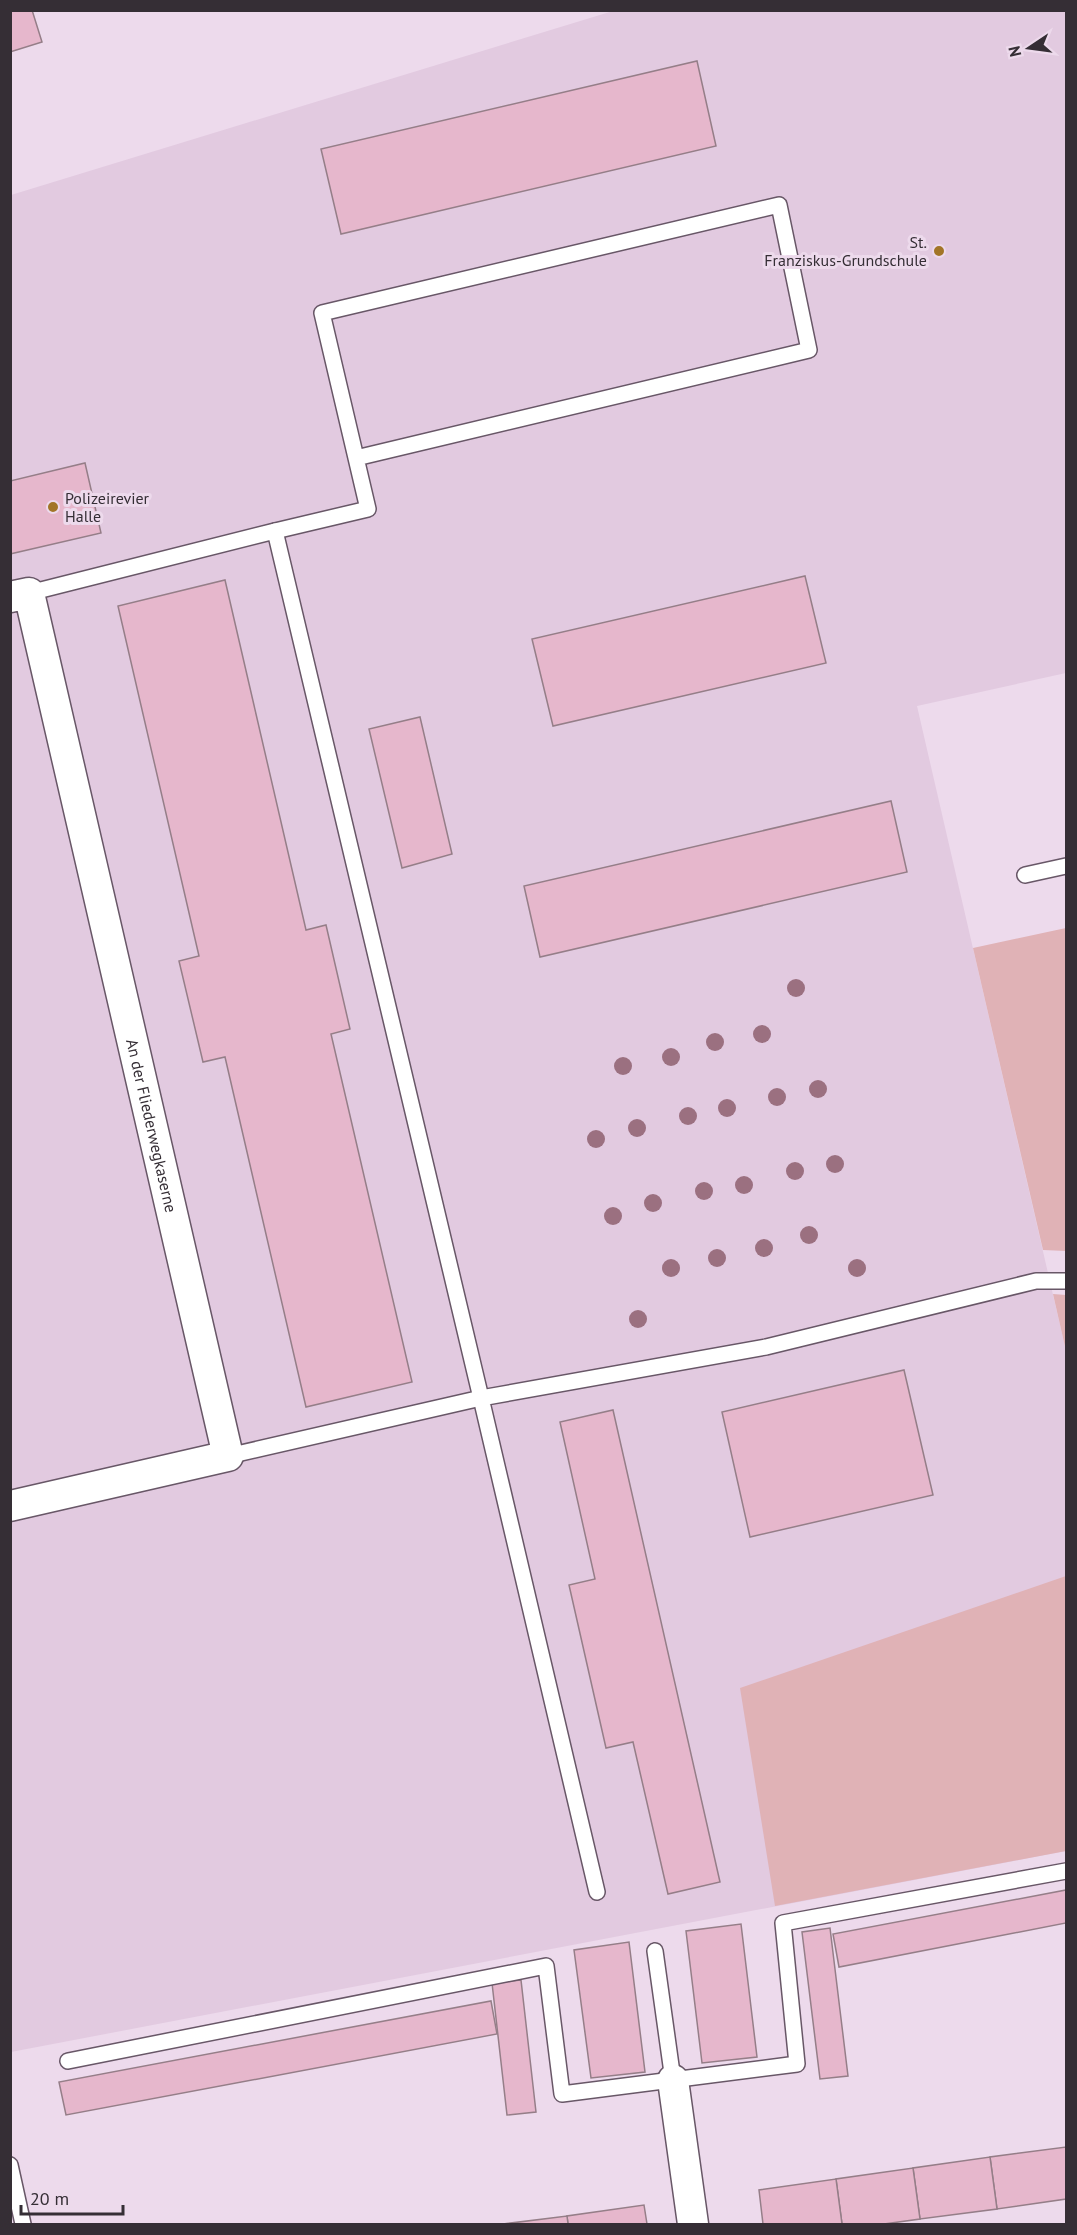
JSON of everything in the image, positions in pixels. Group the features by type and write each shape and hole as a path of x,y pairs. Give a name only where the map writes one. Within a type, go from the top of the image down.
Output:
{"street":[{"name":"An der Fliederwegkaserne","path":"20,595 228,1456"},
{"path":"10,1506 228,1456"},
{"path":"673,2080 693,2224"}],"lane":[{"path":"20,595 368,509 356,458 322,313 778,205 809,350 356,458"},
{"path":"275,531 597,1892"},
{"path":"1025,875 1066,866"},
{"path":"228,1456 481,1398 766,1347 1036,1281 1066,1281"},
{"path":"68,2061 546,1966 562,2094 797,2064 783,1923 1066,1871"},
{"path":"655,1951 673,2080"},
{"path":"10,2165 23,2224"}],"shaded area":[{"path":"613,11 1066,11 1066,673 917,706 1066,1351 1066,1851 11,2052 11,195"},
{"path":"1066,928 1066,1251 1043,1250 973,948"},
{"path":"1053,1294 1066,1295 1066,1351"},
{"path":"1066,1576 1066,1851 775,1906 740,1688"}],"building":[{"path":"10,10 32,10 42,42 10,52"},
{"path":"697,61 716,146 341,234 321,149"},
{"name":"Polizeirevier Halle","path":"85,463 101,533 10,554 10,481"},
{"path":"805,576 826,663 553,726 532,639"},
{"path":"225,580 306,930 326,925 350,1029 331,1034 412,1382 306,1407 225,1057 203,1062 179,961 199,956 118,606"},
{"path":"420,717 452,854 402,868 369,729"},
{"path":"891,801 907,872 540,957 524,886"},
{"path":"904,1370 933,1495 750,1537 722,1412"},
{"path":"613,1410 720,1882 668,1894 633,1742 606,1748 569,1585 595,1579 560,1422"},
{"path":"1066,1890 1066,1923 839,1967 833,1934"},
{"path":"741,1924 757,2057 702,2063 686,1931"},
{"path":"830,1928 848,2076 820,2079 802,1932"},
{"path":"629,1942 645,2072 591,2078 574,1950"},
{"path":"521,1980 536,2112 507,2115 492,1983"},
{"path":"491,2001 497,2034 66,2115 59,2082"},
{"path":"1066,2147 1066,2199 997,2209 990,2157"},
{"path":"990,2157 997,2209 920,2219 913,2168"},
{"path":"913,2168 920,2219 884,2224 842,2224 836,2179"},
{"path":"836,2179 842,2224 763,2224 759,2190"},
{"path":"644,2205 647,2224 568,2224 567,2216"},
{"path":"567,2216 568,2224 503,2224"}],"place":[{"name":"St. Franziskus-Grundschule","path":"939,251"},
{"name":"Polizeirevier Halle","path":"53,507"}]}
